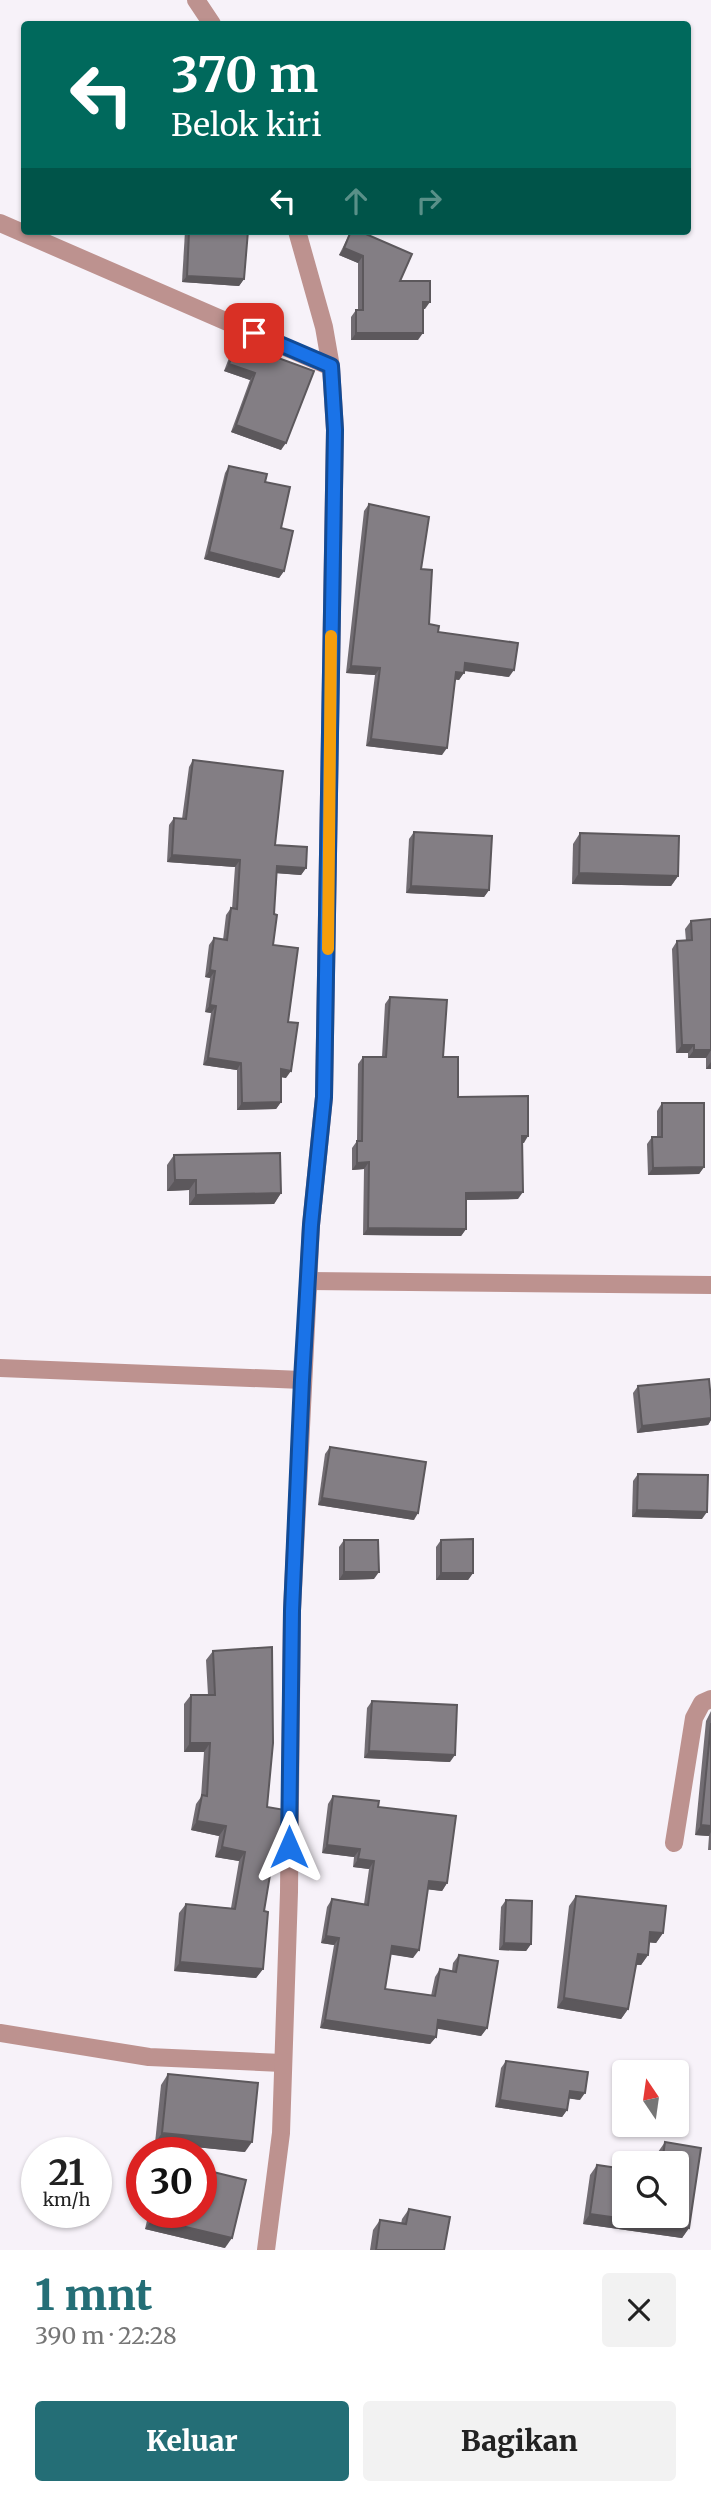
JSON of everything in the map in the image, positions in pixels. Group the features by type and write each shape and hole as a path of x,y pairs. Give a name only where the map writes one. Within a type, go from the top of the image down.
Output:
{"street":[{"path":"197,0 210,21"},
{"path":"0,223 21,232"},
{"path":"28,235 331,366"},
{"path":"266,2250 281,2133 289,1892 292,1611 311,1225 324,1097 329,919 335,430 331,366 324,327 298,235"},
{"path":"309,1280 711,1285"},
{"path":"0,1368 302,1380"},
{"path":"674,1843 694,1718 702,1703 711,1699"},
{"path":"0,2033 149,2057 282,2063"}],"building":[{"path":"189,235 248,235 244,279 187,276"},
{"path":"349,235 368,235 412,254 400,281 430,281 430,302 423,302 423,333 356,333 356,310 363,310 363,256 344,248"},
{"path":"237,343 314,371 286,443 236,425 255,373 229,364"},
{"path":"229,466 267,474 265,482 290,487 281,528 293,531 284,571 209,552"},
{"path":"369,504 429,517 421,569 432,570 429,624 439,626 438,632 518,643 514,670 465,663 464,673 456,672 447,748 371,739 380,668 351,666"},
{"path":"193,760 283,771 275,845 307,847 306,868 277,866 274,914 277,915 273,945 298,948 288,1022 298,1023 291,1071 281,1069 281,1102 242,1103 241,1063 208,1058 216,1006 210,1005 215,971 210,970 214,938 227,940 231,908 237,909 240,860 172,855 174,818 186,819"},
{"path":"414,832 492,836 489,890 411,886"},
{"path":"580,833 679,836 678,876 579,873"},
{"path":"711,919 711,1050 694,1050 694,1045 682,1045 677,941 692,940 691,921"},
{"path":"390,997 447,1000 443,1057 458,1057 458,1097 528,1096 528,1136 522,1136 523,1192 466,1193 466,1229 368,1228 369,1162 357,1163 357,1141 362,1141 363,1057 386,1057"},
{"path":"662,1103 704,1103 704,1167 653,1168 652,1137 662,1137"},
{"path":"280,1153 281,1193 196,1195 196,1180 175,1180 174,1155"},
{"path":"709,1379 711,1418 642,1426 638,1386"},
{"path":"330,1447 426,1462 418,1513 322,1498"},
{"path":"638,1474 708,1475 707,1512 637,1510"},
{"path":"473,1539 473,1573 441,1573 441,1540"},
{"path":"344,1540 378,1540 379,1572 344,1572"},
{"path":"272,1647 273,1743 267,1807 285,1810 285,1832 280,1858 273,1857 264,1911 268,1912 263,1969 180,1962 186,1904 235,1909 245,1852 222,1847 226,1826 197,1821 202,1795 207,1796 210,1743 190,1743 191,1695 215,1695 213,1651"},
{"path":"372,1701 457,1705 455,1755 369,1751"},
{"path":"711,1723 711,1826 701,1825"},
{"path":"333,1796 379,1801 378,1807 456,1816 447,1883 429,1881 419,1950 392,1946 385,1989 435,1996 440,1969 456,1972 459,1955 498,1961 487,2028 438,2020 436,2037 325,2020 339,1938 326,1936 332,1899 368,1905 374,1861 358,1859 360,1849 327,1845"},
{"path":"576,1896 666,1906 663,1933 650,1932 648,1955 638,1954 628,2009 564,1998"},
{"path":"506,1900 532,1901 531,1944 504,1943"},
{"path":"506,2061 588,2072 585,2093 570,2091 567,2110 500,2100"},
{"path":"168,2074 258,2083 252,2142 162,2133"},
{"path":"665,2142 701,2148 689,2228 689,2151 664,2151"},
{"path":"597,2165 612,2167 612,2217 590,2214"},
{"path":"217,2173 246,2180 232,2238 190,2228 217,2228"},
{"path":"409,2209 450,2217 444,2250 376,2250 380,2220 406,2224"}],"slow traffic":[{"path":"328,949 331,636"}],"route":[{"path":"254,333 331,366 335,430 324,1097 311,1225 302,1380 292,1611 289,1847"}]}
